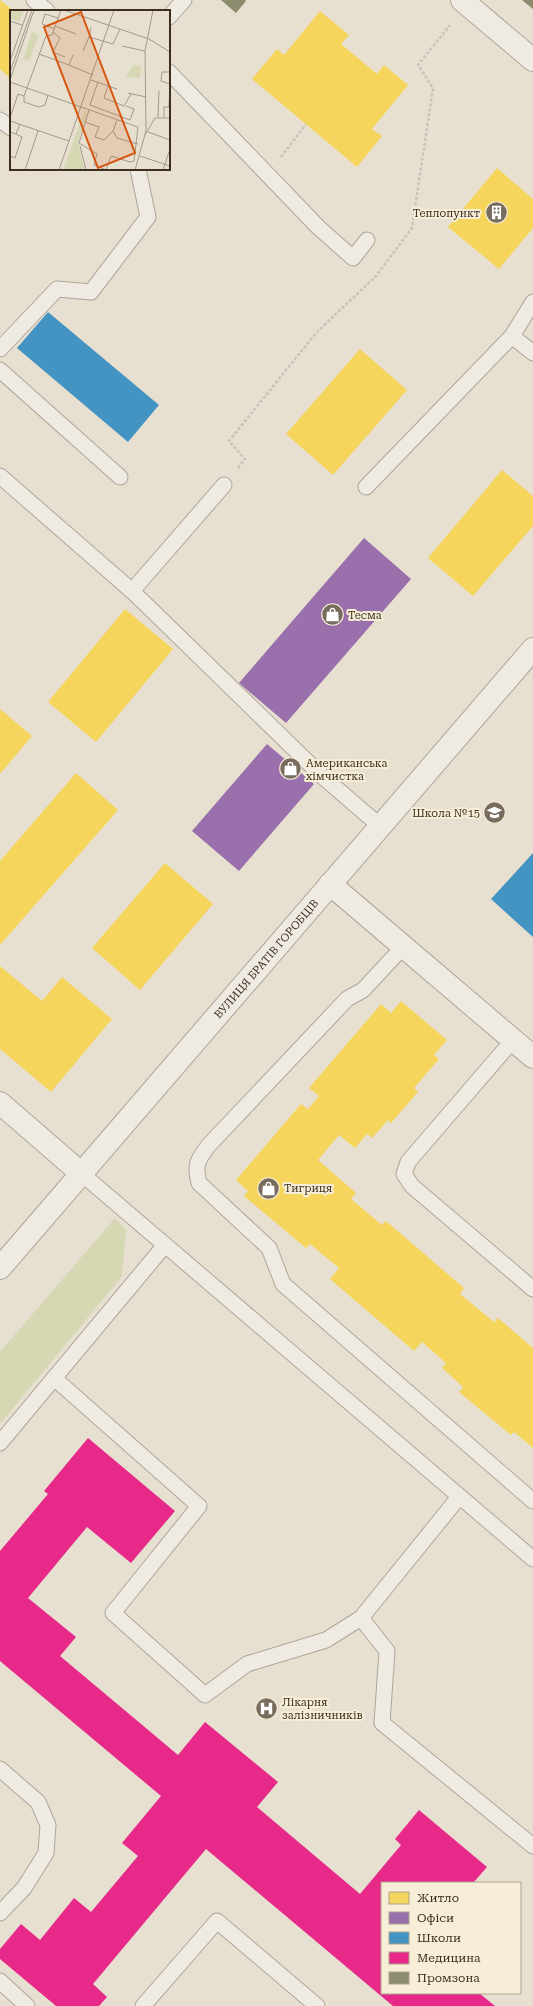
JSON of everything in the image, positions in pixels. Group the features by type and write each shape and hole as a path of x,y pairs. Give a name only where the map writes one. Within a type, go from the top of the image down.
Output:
{"street":[{"path":"462,0 533,60"},
{"name":"ВУЛИЦЯ БРАТІВ ГОРОБЦІВ","path":"0,1268 533,649"},
{"path":"330,884 533,1057"},
{"path":"0,1103 82,1174"}],"lane":[{"path":"34,0 46,10"},
{"path":"170,16 184,0"},
{"path":"170,73 318,227 353,258 367,240"},
{"path":"0,120 10,127"},
{"path":"0,350 57,289 91,292 148,217 138,170"},
{"path":"366,487 512,336 533,302"},
{"path":"512,336 533,353"},
{"path":"0,370 120,477"},
{"path":"0,476 132,591 322,776 380,826"},
{"path":"132,591 224,485"},
{"path":"403,947 363,990 347,999 209,1145 199,1158 196,1172 199,1183 268,1248 283,1284 533,1501"},
{"path":"512,1040 408,1162 404,1174 412,1186 533,1289"},
{"path":"82,1174 533,1559"},
{"path":"0,1443 165,1245"},
{"path":"54,1378 199,1506 113,1613 206,1695 247,1664 326,1640 361,1618 460,1497"},
{"path":"361,1618 387,1651 382,1723 533,1846"},
{"path":"0,1769 38,1802 48,1825 46,1853 24,1888 0,1913"},
{"path":"143,2006 217,1921 317,2006"},
{"path":"0,1980 27,2006"}],"path":[{"path":"279,160 306,124"}],"green space":[{"path":"115,1218 126,1230 122,1276 0,1424 0,1352"}],"building: Житло":[{"path":"0,0 13,10 10,10 10,78 0,69"},
{"path":"320,11 349,35 341,44 377,74 384,65 408,85 372,129 382,136 357,167 252,79 277,49 284,55"},
{"name":"Теплопункт","path":"497,168 533,199 533,228 499,269 448,227"},
{"path":"360,349 407,390 333,475 286,434"},
{"path":"502,470 533,496 533,526 473,596 428,558"},
{"path":"125,609 173,649 96,742 48,702"},
{"path":"0,709 32,736 0,774"},
{"path":"76,773 118,810 0,945 0,861"},
{"path":"165,863 213,904 140,990 92,948"},
{"path":"0,966 42,1001 62,977 112,1019 51,1092 0,1049"},
{"path":"401,1001 447,1040 434,1055 439,1059 414,1088 418,1092 391,1123 388,1120 372,1138 367,1134 355,1148 339,1135 318,1160 356,1193 351,1199 382,1225 386,1221 464,1288 460,1294 494,1322 498,1318 533,1348 533,1448 514,1432 511,1435 459,1392 463,1387 442,1368 446,1363 422,1342 414,1351 330,1279 339,1268 310,1244 306,1248 244,1196 248,1191 236,1180 301,1104 308,1109 319,1096 309,1088 381,1004 391,1013"}],"building: Офіси":[{"path":"364,538 411,579 286,723 239,683"},
{"path":"267,744 314,784 239,871 192,831"}],"building: Школи":[{"path":"48,312 159,405 128,442 17,348"},
{"path":"533,853 533,937 491,899"}],"building: Медицина":[{"path":"88,1438 175,1511 131,1563 87,1527 28,1598 76,1637 60,1656 178,1755 205,1722 278,1782 257,1807 360,1894 401,1845 395,1839 419,1810 487,1867 474,1882 381,1882 381,1994 480,1994 495,2006 393,2006 206,1849 93,1984 107,1997 99,2006 56,2006 0,1959 0,1949 21,1924 40,1940 74,1898 91,1912 138,1856 122,1843 161,1796 0,1661 0,1551 48,1494 44,1491"}],"building: Промзона":[{"path":"221,0 245,0 246,1 236,13"},
{"path":"522,0 533,0 533,9"}],"place":[{"name":"Теплопункт","path":"496,213"},
{"name":"Тесма","path":"332,615"},
{"name":"Американська хімчистка","path":"291,769"},
{"name":"Школа №15","path":"495,813"},
{"name":"Тигриця","path":"268,1188"},
{"name":"Лікарня залізничників","path":"266,1708"}]}
